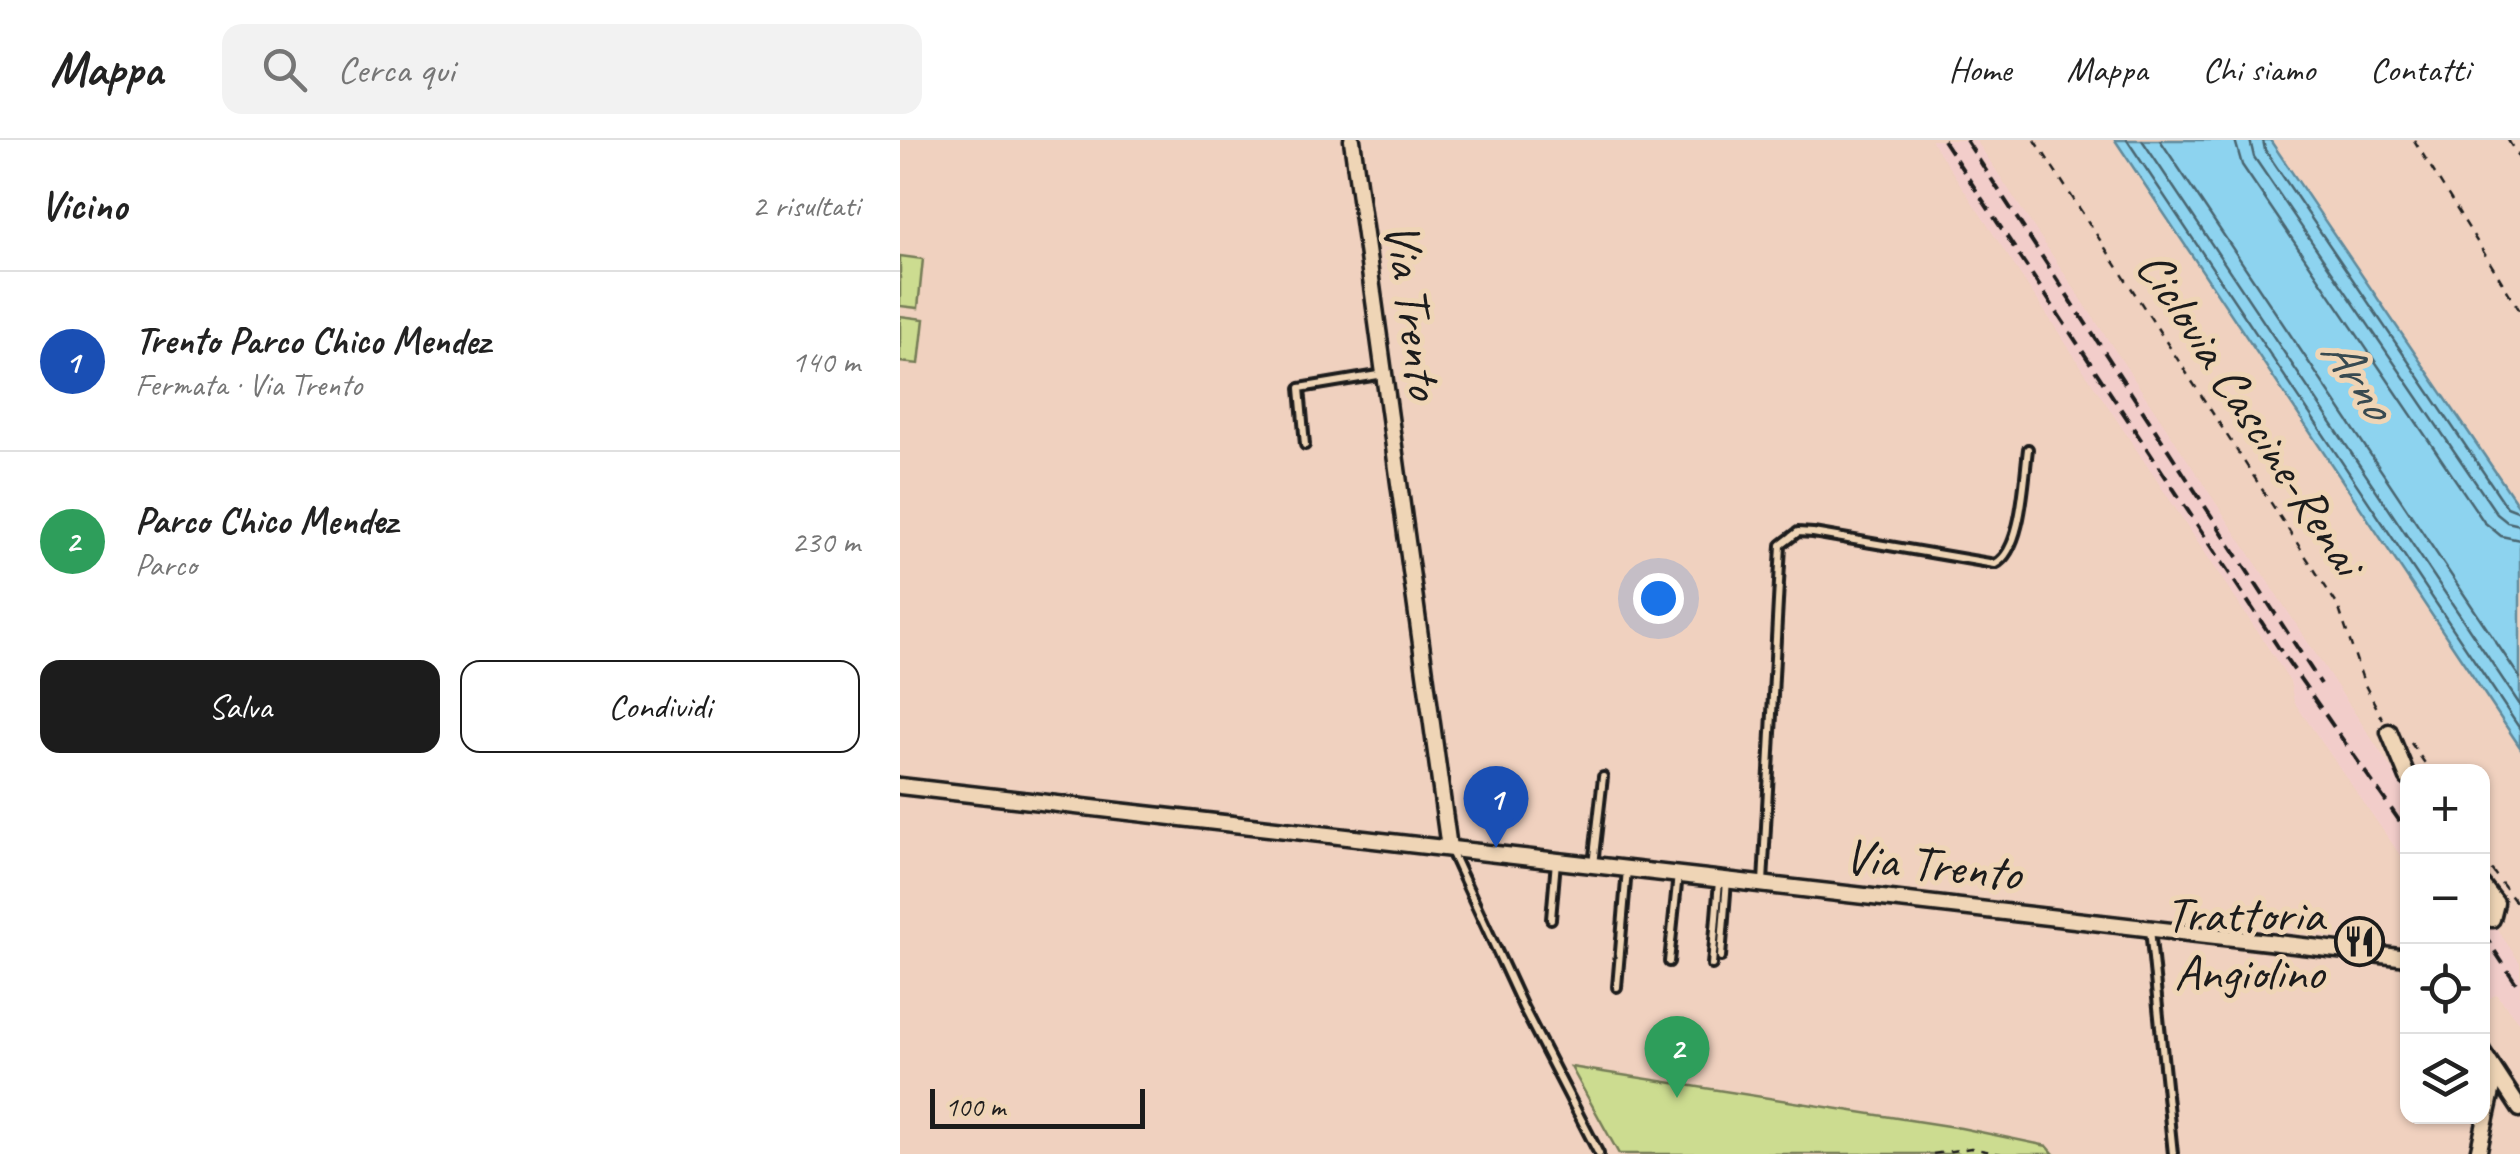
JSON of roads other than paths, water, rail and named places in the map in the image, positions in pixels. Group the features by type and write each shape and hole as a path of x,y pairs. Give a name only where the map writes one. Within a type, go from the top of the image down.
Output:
{"street":[{"name":"Via Trento","path":"1352,140 1449,848"},
{"path":"2389,732 2402,764"},
{"name":"Via Trento","path":"900,786 2400,957"},
{"path":"2490,895 2496,903 2492,920"},
{"path":"2490,1064 2520,1109"},
{"path":"2478,1154 2496,1073"}],"lane":[{"path":"1305,445 1300,388 1384,374"},
{"path":"1763,884 1782,544 1798,532 1813,533 1994,564 2006,558 2014,543 2028,449"},
{"path":"1592,864 1603,777"},
{"path":"1449,848 1523,1007 1599,1154"},
{"path":"1551,919 1556,860"},
{"path":"1618,988 1627,868"},
{"path":"1669,962 1678,874"},
{"path":"1721,957 1723,880"},
{"path":"1712,965 1723,880"},
{"path":"2150,928 2174,1154"}],"water":[{"name":"Arno","path":"2115,140 2270,140 2520,508 2520,747"}],"railway":[{"path":"1943,140 2280,650 2400,822"},
{"path":"1966,140 2321,684"},
{"path":"2490,944 2520,989"}],"place":[{"name":"Trento Parco Chico Mendez","path":"1496,848"},
{"name":"Trattoria Angiolino","path":"2359,942"},
{"name":"Parco Chico Mendez","path":"1677,1098"}]}
